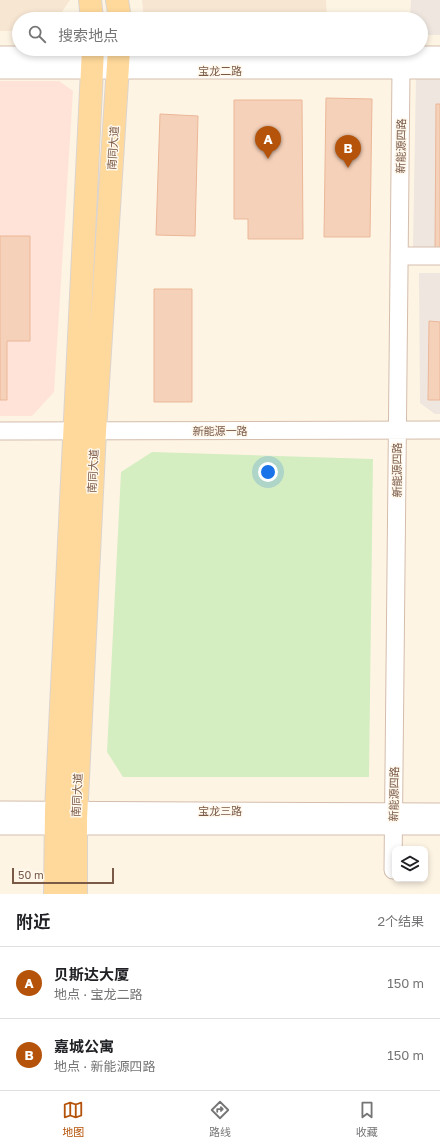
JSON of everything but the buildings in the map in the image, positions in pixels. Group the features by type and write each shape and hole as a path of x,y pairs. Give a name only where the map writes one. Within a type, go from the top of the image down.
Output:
{"main road":[{"path":"90,0 91,12"},
{"path":"117,0 119,12"},
{"name":"南同大道","path":"55,894 66,818 85,431 93,58"},
{"name":"南同大道","path":"85,431 118,58"},
{"name":"南同大道","path":"66,818 76,894"}],"street":[{"name":"宝龙二路","path":"0,55 12,55"},
{"name":"宝龙二路","path":"428,55 440,55"},
{"name":"宝龙二路","path":"31,56 93,58 333,56"},
{"name":"宝龙二路","path":"0,70 93,58"},
{"name":"宝龙二路","path":"118,58 401,70 440,70"},
{"name":"新能源四路","path":"393,846 401,70"},
{"path":"399,256 440,256"},
{"name":"新能源一路","path":"0,431 440,430"},
{"name":"宝龙三路","path":"0,810 66,818 393,819 440,826"},
{"name":"宝龙三路","path":"393,819 440,812"},
{"name":"宝龙三路","path":"0,826 66,818"}],"shaded area":[{"path":"0,0 70,0 62,12 12,12 12,31 0,31"},
{"path":"142,0 326,0 327,12 143,12"},
{"path":"411,0 440,0 440,35 428,35 428,12 410,12"},
{"path":"416,77 440,77 440,249 413,248"},
{"path":"0,81 59,81 73,91 54,392 32,416 0,416"},
{"path":"419,273 440,273 440,414 435,414 420,403"}],"green space":[{"path":"152,452 373,459 369,777 123,777 107,752 121,472"}],"place":[{"name":"贝斯达大厦","path":"268,159"},
{"name":"嘉城公寓","path":"348,168"}]}
